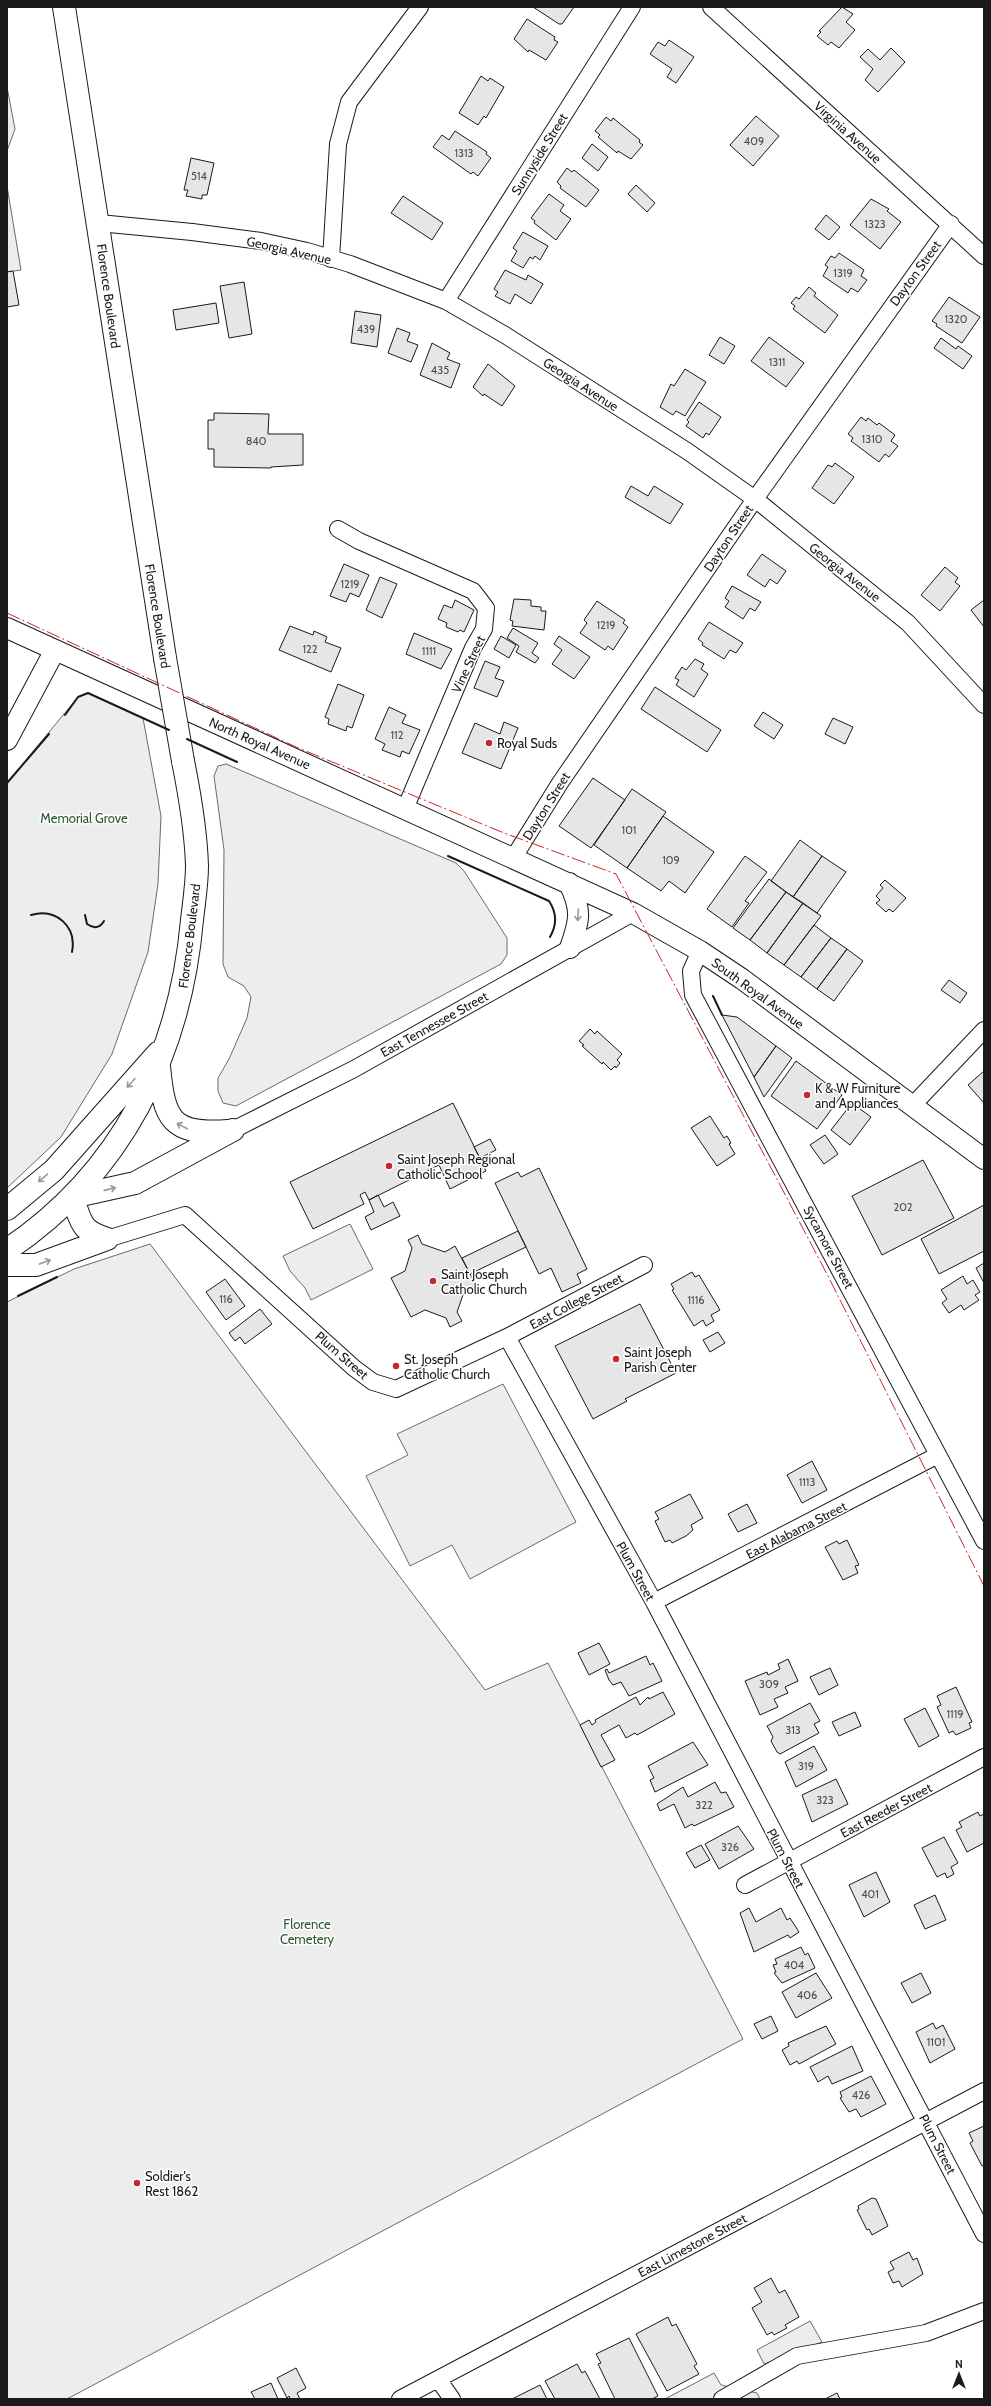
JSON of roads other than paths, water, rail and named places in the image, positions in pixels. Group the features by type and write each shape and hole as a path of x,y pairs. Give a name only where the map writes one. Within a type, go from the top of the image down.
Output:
{"highway":[{"name":"Florence Boulevard","path":"64,7 99,223 127,422 165,658 192,809 197,866 189,961 180,1005 159,1065 129,1123 106,1157 72,1197"},
{"path":"7,1209 54,1170 166,1044"},
{"path":"159,1065 163,1102 175,1122 189,1130 202,1133 233,1130"},
{"path":"7,1250 44,1223 72,1197 135,1183 233,1130"},
{"path":"72,1197 82,1226 90,1234 106,1239"},
{"path":"7,1265 36,1265 106,1239"}],"street":[{"path":"331,259 338,144 349,102 420,7"},
{"name":"Sunnyside Street","path":"446,301 632,7"},
{"name":"Virginia Avenue","path":"711,7 951,224 984,256"},
{"name":"Georgia Avenue","path":"99,223 192,232 261,241 331,259 446,301 506,335 687,451 755,499 908,624 984,705"},
{"name":"Dayton Street","path":"514,857 560,783 755,499 951,224"},
{"name":"Vine Street","path":"338,529 359,541 473,591 486,608 484,629 473,648 405,809"},
{"name":"North Royal Avenue","path":"7,628 514,857"},
{"path":"7,740 54,650"},
{"name":"South Royal Avenue","path":"514,857 633,913 700,951 742,979 984,1159"},
{"path":"569,883 578,901 579,916 570,948"},
{"name":"East Tennessee Street","path":"233,1130 354,1069 633,913"},
{"name":"Sycamore Street","path":"700,951 691,971 693,995 984,1541"},
{"path":"912,1106 984,1030"},
{"name":"Plum Street","path":"106,1239 185,1215 354,1368 373,1382 396,1389 507,1336 654,1602 788,1862 927,2122 984,2234"},
{"name":"East College Street","path":"507,1336 644,1265"},
{"name":"East Alabama Street","path":"654,1602 938,1456"},
{"name":"East Reeder Street","path":"745,1885 984,1757"},
{"name":"East Limestone Street","path":"400,2399 984,2091"},
{"path":"722,2399 798,2356 926,2333 984,2311"},
{"path":"438,2379 452,2399"}],"place":[{"name":"Royal Suds","path":"489,743"},
{"name":"K & W Furniture and Appliances","path":"807,1095"},
{"name":"Saint Joseph Regional Catholic School","path":"389,1166"},
{"name":"Saint Joseph Catholic Church","path":"433,1281"},
{"name":"Saint Joseph Parish Center","path":"616,1359"},
{"name":"St. Joseph Catholic Church","path":"396,1366"},
{"name":"Soldier's Rest 1862","path":"137,2183"}],"park label":[{"name":"Memorial Grove","path":"84,818"},
{"name":"Florence Cemetery","path":"307,1932"}]}
